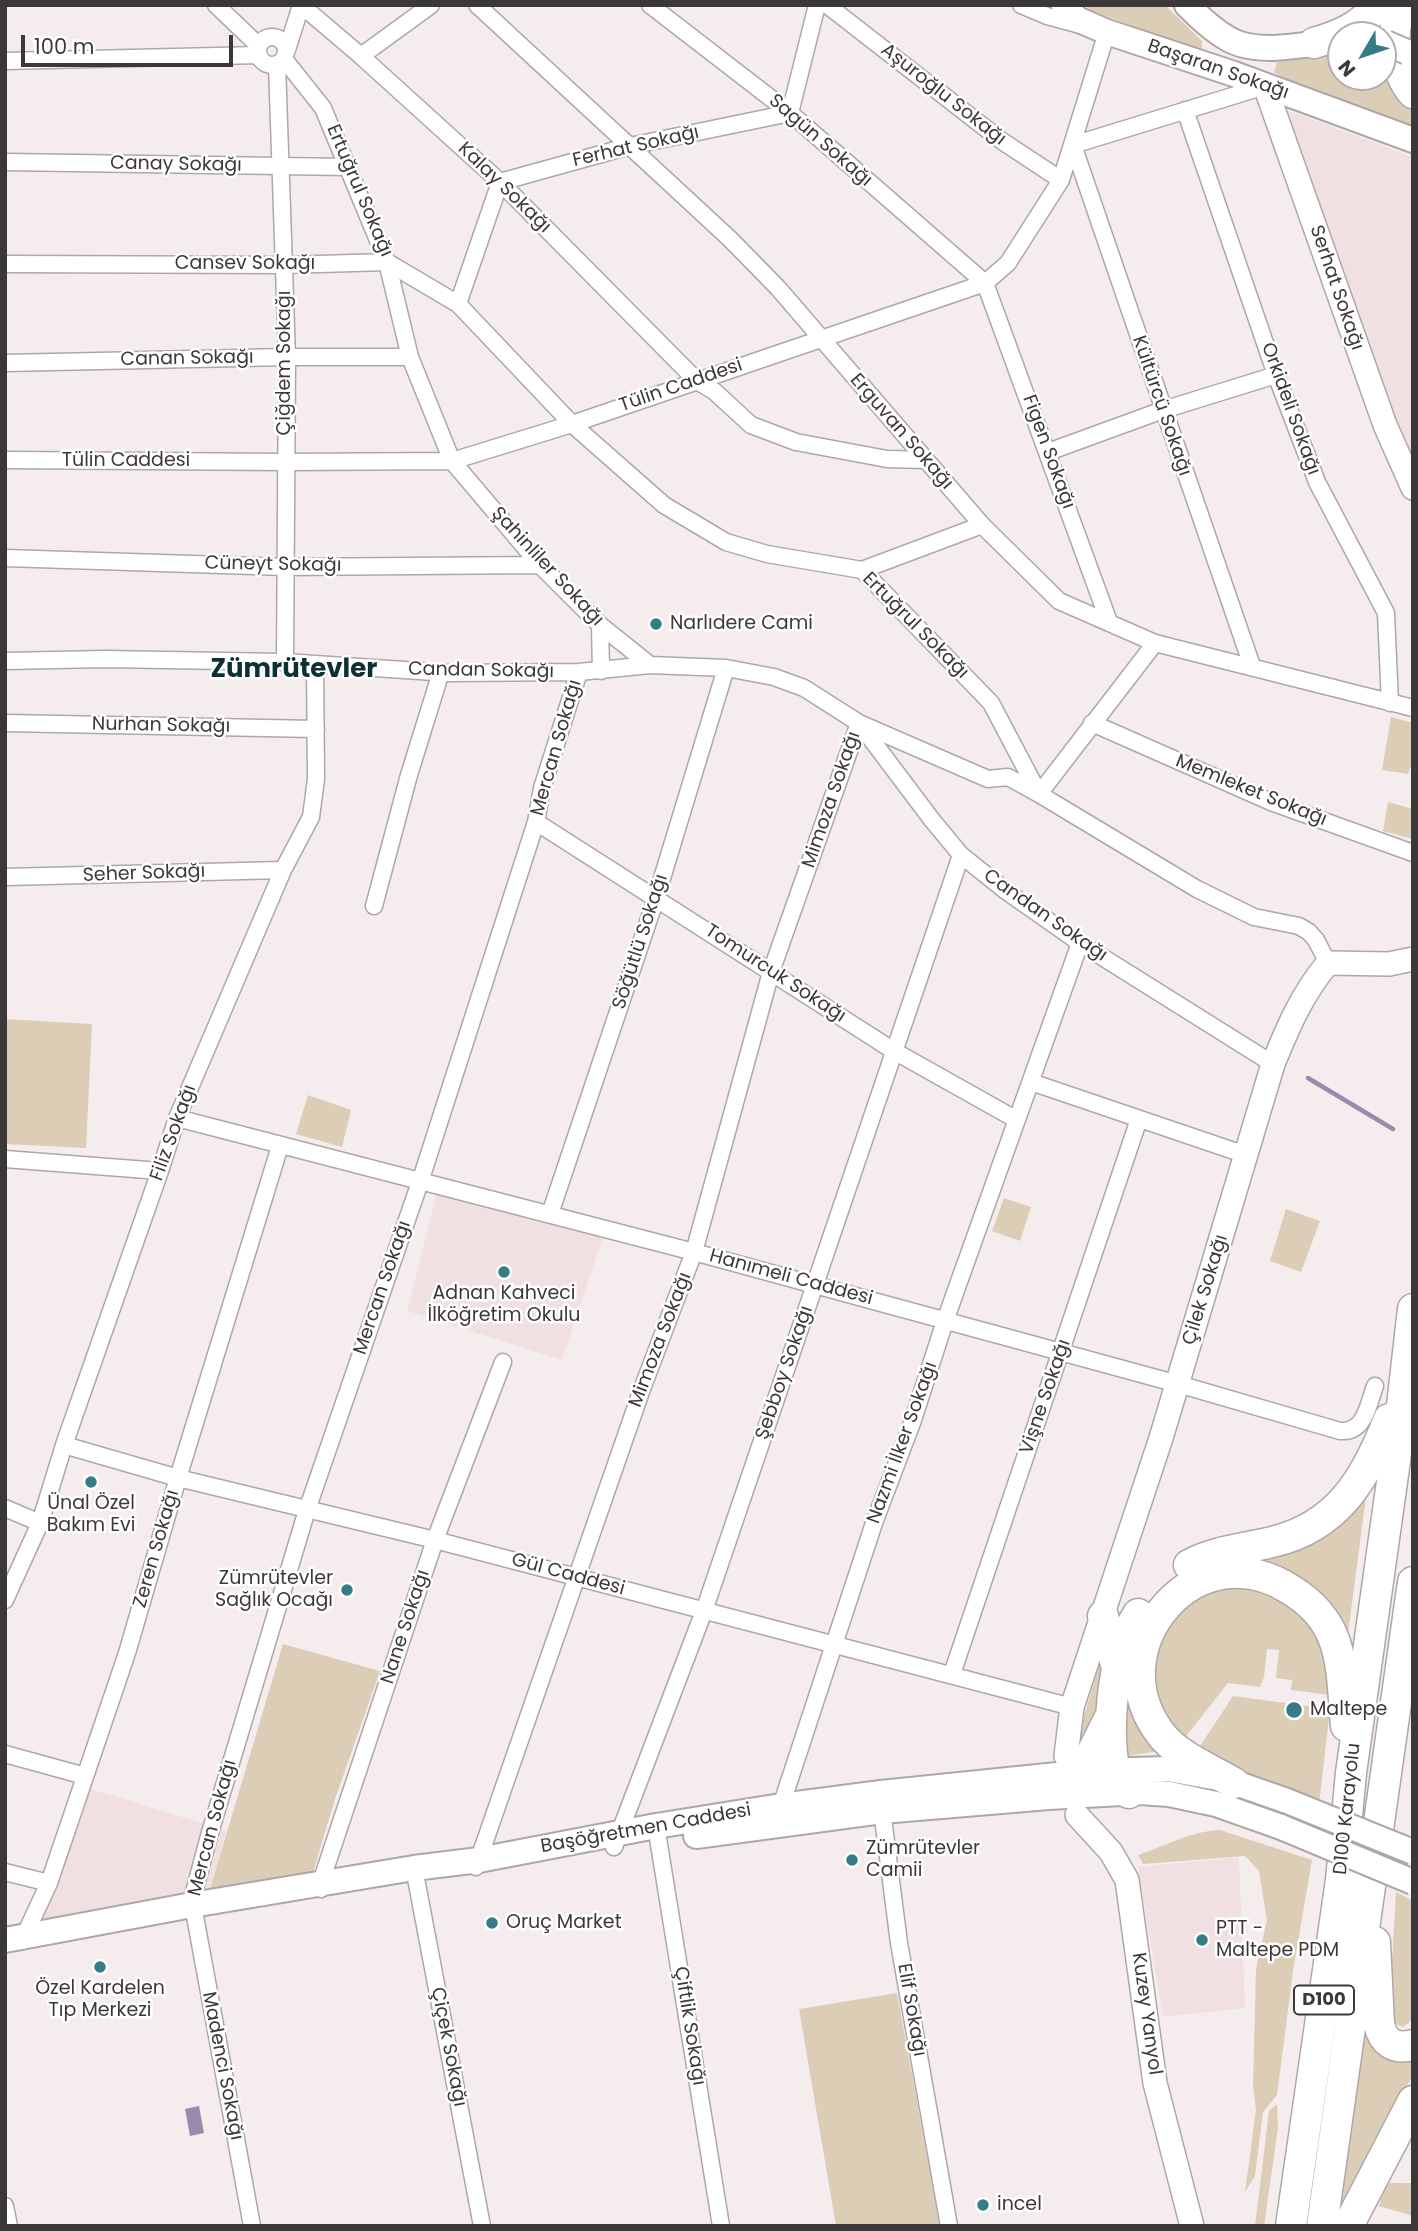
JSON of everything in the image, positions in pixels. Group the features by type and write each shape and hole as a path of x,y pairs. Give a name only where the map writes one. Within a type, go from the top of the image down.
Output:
{"highway":[{"path":"1364,21 1378,5"},
{"path":"1404,5 1395,34 1397,64 1405,85 1413,93"},
{"name":"D100 Karayolu","path":"1291,2226 1341,1880 1351,1773 1399,1432 1389,1384 1413,1309"},
{"path":"1121,1781 1112,1713 1117,1669 1132,1623 1141,1608 1162,1584 1185,1567 1203,1559 1305,1532 1345,1500 1376,1453 1389,1384"},
{"path":"1234,1783 1186,1755 1162,1735 1153,1723 1144,1700 1140,1672 1143,1649 1149,1632 1170,1602 1196,1583 1238,1571 1255,1573 1282,1584 1307,1601 1326,1623 1339,1659 1351,1773"},
{"name":"D100 Karayolu","path":"1322,2226 1413,1582"},
{"path":"1102,1616 1117,1669"},
{"path":"1074,1764 1112,1713"},
{"path":"1380,1821 1402,1767 1413,1749"},
{"path":"1371,1872 1379,2024 1387,2042 1404,2047 1413,2045"},
{"path":"1348,2226 1413,2101"}],"main road":[{"path":"1064,5 1077,19 1107,32"},
{"path":"1195,13 1238,44 1266,48 1327,42"},
{"path":"1195,13 1234,74"},
{"name":"Başaran Sokağı","path":"1107,32 1234,74 1413,140"},
{"name":"Serhat Sokağı","path":"1265,86 1385,425 1413,488"},
{"path":"1328,963 1389,964 1413,959"},
{"name":"Çilek Sokağı","path":"1074,1764 1072,1707 1178,1384 1273,1064 1309,985 1328,963"},
{"name":"Başöğretmen Caddesi","path":"14,1944 193,1911 476,1866 658,1833 881,1802 1074,1764 1154,1792 1216,1804 1281,1827 1413,1882"},
{"name":"Başöğretmen Caddesi","path":"658,1833 781,1805 1049,1797 1183,1771 1234,1783 1287,1801 1413,1852"},
{"name":"Kuzey Yanyol","path":"1077,1815 1111,1852 1127,1880 1154,2079 1192,2226"}],"street":[{"name":"Ertuğrul Sokağı","path":"216,5 263,46 281,39 283,58 323,107 387,262 458,304 572,424 664,505 726,542 767,554 862,570 991,703 1039,794"},
{"path":"5,61 263,46 301,5"},
{"name":"Kalay Sokağı","path":"301,5 500,183 696,381 714,391 751,425 796,442 887,459 926,460"},
{"name":"Çiğdem Sokağı","path":"285,662 287,357 281,167 283,58 301,5"},
{"path":"361,56 431,5"},
{"name":"Erguvan Sokağı","path":"477,5 730,239 778,288 982,525 1059,601 1155,643 1413,708"},
{"name":"Sagün Sokağı","path":"650,5 790,113 985,283"},
{"path":"790,113 817,5"},
{"name":"Aşuroğlu Sokağı","path":"827,5 1002,141 1061,180"},
{"name":"Başaran Sokağı","path":"1021,5 1047,16 1107,32"},
{"name":"Tülin Caddesi","path":"5,460 452,460 572,424 985,283 1009,263 1061,180 1107,32"},
{"path":"263,46 266,64 283,58"},
{"path":"1073,145 1265,86"},
{"name":"Orkideli Sokağı","path":"1185,110 1276,375 1317,482 1386,613 1390,703"},
{"name":"Ferhat Sokağı","path":"500,183 630,146 790,113"},
{"name":"Kültürcü Sokağı","path":"1073,145 1252,666"},
{"name":"Canay Sokağı","path":"5,162 348,167"},
{"path":"458,304 500,183"},
{"path":"387,262 410,357"},
{"name":"Cansev Sokağı","path":"5,264 285,265 387,262"},
{"name":"Figen Sokağı","path":"985,283 1109,622"},
{"name":"Canan Sokağı","path":"5,363 410,357"},
{"name":"Şahinliler Sokağı","path":"410,357 452,460 540,565 600,625 650,665"},
{"path":"1048,452 1163,410 1276,375"},
{"path":"862,570 982,525"},
{"name":"Cüneyt Sokağı","path":"5,558 285,567 540,565"},
{"path":"600,625 601,671"},
{"path":"1155,643 1039,794 1197,889 1254,917 1299,926 1316,940 1328,963"},
{"name":"Candan Sokağı","path":"5,661 285,662 441,672 579,672 650,665 726,668 774,677 804,688 859,723 988,779 1008,777 1039,794"},
{"name":"Filiz Sokağı","path":"5,1600 40,1523 64,1445 177,1118 283,870 311,817 316,779 315,664"},
{"name":"Söğütlü Sokağı","path":"551,1214 656,898 726,668"},
{"path":"374,906 409,775 441,672"},
{"name":"Mercan Sokağı","path":"193,1911 209,1836 307,1510 420,1182 536,822 542,788 579,672"},
{"name":"Nurhan Sokağı","path":"5,723 316,729"},
{"name":"Candan Sokağı","path":"859,723 961,855 1006,891 1080,943 1273,1064"},
{"name":"Mimoza Sokağı","path":"476,1866 642,1389 694,1252 771,972 859,723"},
{"name":"Memleket Sokağı","path":"1092,723 1271,802 1413,853"},
{"name":"Tomurcuk Sokağı","path":"536,822 894,1051 1017,1120"},
{"name":"Şebboy Sokağı","path":"611,1841 704,1611 961,855"},
{"name":"Seher Sokağı","path":"5,877 283,870"},
{"name":"Nazmi İlker Sokağı","path":"781,1805 874,1523 912,1423 945,1321 1080,943"},
{"path":"1031,1082 1246,1154"},
{"name":"Hanımeli Caddesi","path":"177,1118 815,1284 1345,1432 1360,1426 1389,1384"},
{"name":"Vişne Sokağı","path":"951,1674 1139,1119"},
{"name":"Zeren Sokağı","path":"14,1944 49,1883 127,1653 281,1146"},
{"path":"5,1159 160,1171"},
{"name":"Nane Sokağı","path":"321,1890 435,1540 503,1362"},
{"name":"Gül Caddesi","path":"64,1445 178,1478 435,1540 1072,1707"},
{"path":"5,1508 40,1523"},
{"path":"5,1754 85,1776"},
{"name":"Elif Sokağı","path":"881,1802 899,1943 949,2226"},
{"name":"Çiftlik Sokağı","path":"658,1833 721,2226"},
{"path":"5,1872 49,1883"},
{"name":"Çiçek Sokağı","path":"415,1874 482,2226"},
{"name":"Madenci Sokağı","path":"193,1911 252,2226"},
{"path":"5,2206 9,2226"}],"shaded area":[{"path":"1084,5 1165,5 1202,41 1202,52 1090,10"},
{"path":"1327,54 1327,91 1397,91 1397,78 1413,105 1413,127 1285,79 1274,72 1277,62"},
{"path":"1281,108 1413,157 1413,466 1395,428"},
{"path":"1391,717 1413,723 1413,768 1410,768 1408,774 1382,770"},
{"path":"1388,802 1413,809 1413,839 1383,831"},
{"path":"5,1019 92,1024 86,1148 5,1144"},
{"path":"308,1095 351,1110 342,1147 296,1134"},
{"name":"Adnan Kahveci İlköğretim Okulu","path":"437,1191 604,1234 562,1360 407,1311"},
{"path":"1004,1198 1031,1207 1020,1241 992,1231"},
{"path":"1286,1209 1320,1221 1301,1272 1270,1261"},
{"path":"1366,1497 1347,1641 1248,1562 1289,1553 1317,1542 1337,1527"},
{"path":"1238,1584 1268,1591 1305,1614 1330,1662 1330,1695 1291,1690 1292,1680 1276,1678 1279,1650 1267,1649 1264,1677 1260,1687 1228,1683 1183,1740 1157,1700 1153,1678 1156,1651 1168,1625 1186,1605 1210,1592"},
{"path":"283,1644 380,1671 335,1799 312,1876 208,1896"},
{"path":"1103,1653 1099,1730 1073,1752"},
{"path":"1129,1668 1165,1750 1127,1756 1124,1738"},
{"path":"1233,1696 1330,1709 1319,1804 1196,1752"},
{"path":"88,1788 227,1831 208,1896 39,1923"},
{"path":"1220,1830 1312,1860 1293,1971 1277,2095 1263,2112 1255,2176 1245,2192 1256,2110 1253,2086 1256,1969 1267,1920 1259,1871 1245,1856 1143,1864 1138,1855 1188,1836"},
{"path":"1239,1857 1245,2008 1163,2017 1138,1867"},
{"path":"1396,1892 1413,1901 1413,2019 1403,2027 1393,2023 1389,2014"},
{"path":"897,1993 940,2226 836,2226 799,2009"},
{"path":"1363,2028 1371,2045 1381,2052 1413,2054 1413,2075 1366,2157 1335,2226"},
{"path":"1277,2104 1278,2128 1264,2226 1255,2226 1269,2111"},
{"path":"199,2106 204,2133 190,2136 185,2109"},
{"path":"1390,2183 1413,2183 1413,2216 1379,2206 1384,2189"}],"waterway":[{"path":"1308,1078 1393,1129"}],"place":[{"name":"Narlıdere Cami","path":"656,624"},
{"name":"Adnan Kahveci İlköğretim Okulu","path":"504,1272"},
{"name":"Ünal Özel Bakım Evi","path":"91,1482"},
{"name":"Zümrütevler Sağlık Ocağı","path":"347,1590"},
{"name":"Maltepe","path":"1294,1710"},
{"name":"Zümrütevler Camii","path":"852,1860"},
{"name":"Oruç Market","path":"492,1923"},
{"name":"PTT - Maltepe PDM","path":"1202,1940"},
{"name":"Özel Kardelen Tıp Merkezi","path":"100,1967"},
{"name":"incel","path":"983,2205"}],"district":[{"name":"Zümrütevler","path":"294,670"}]}
